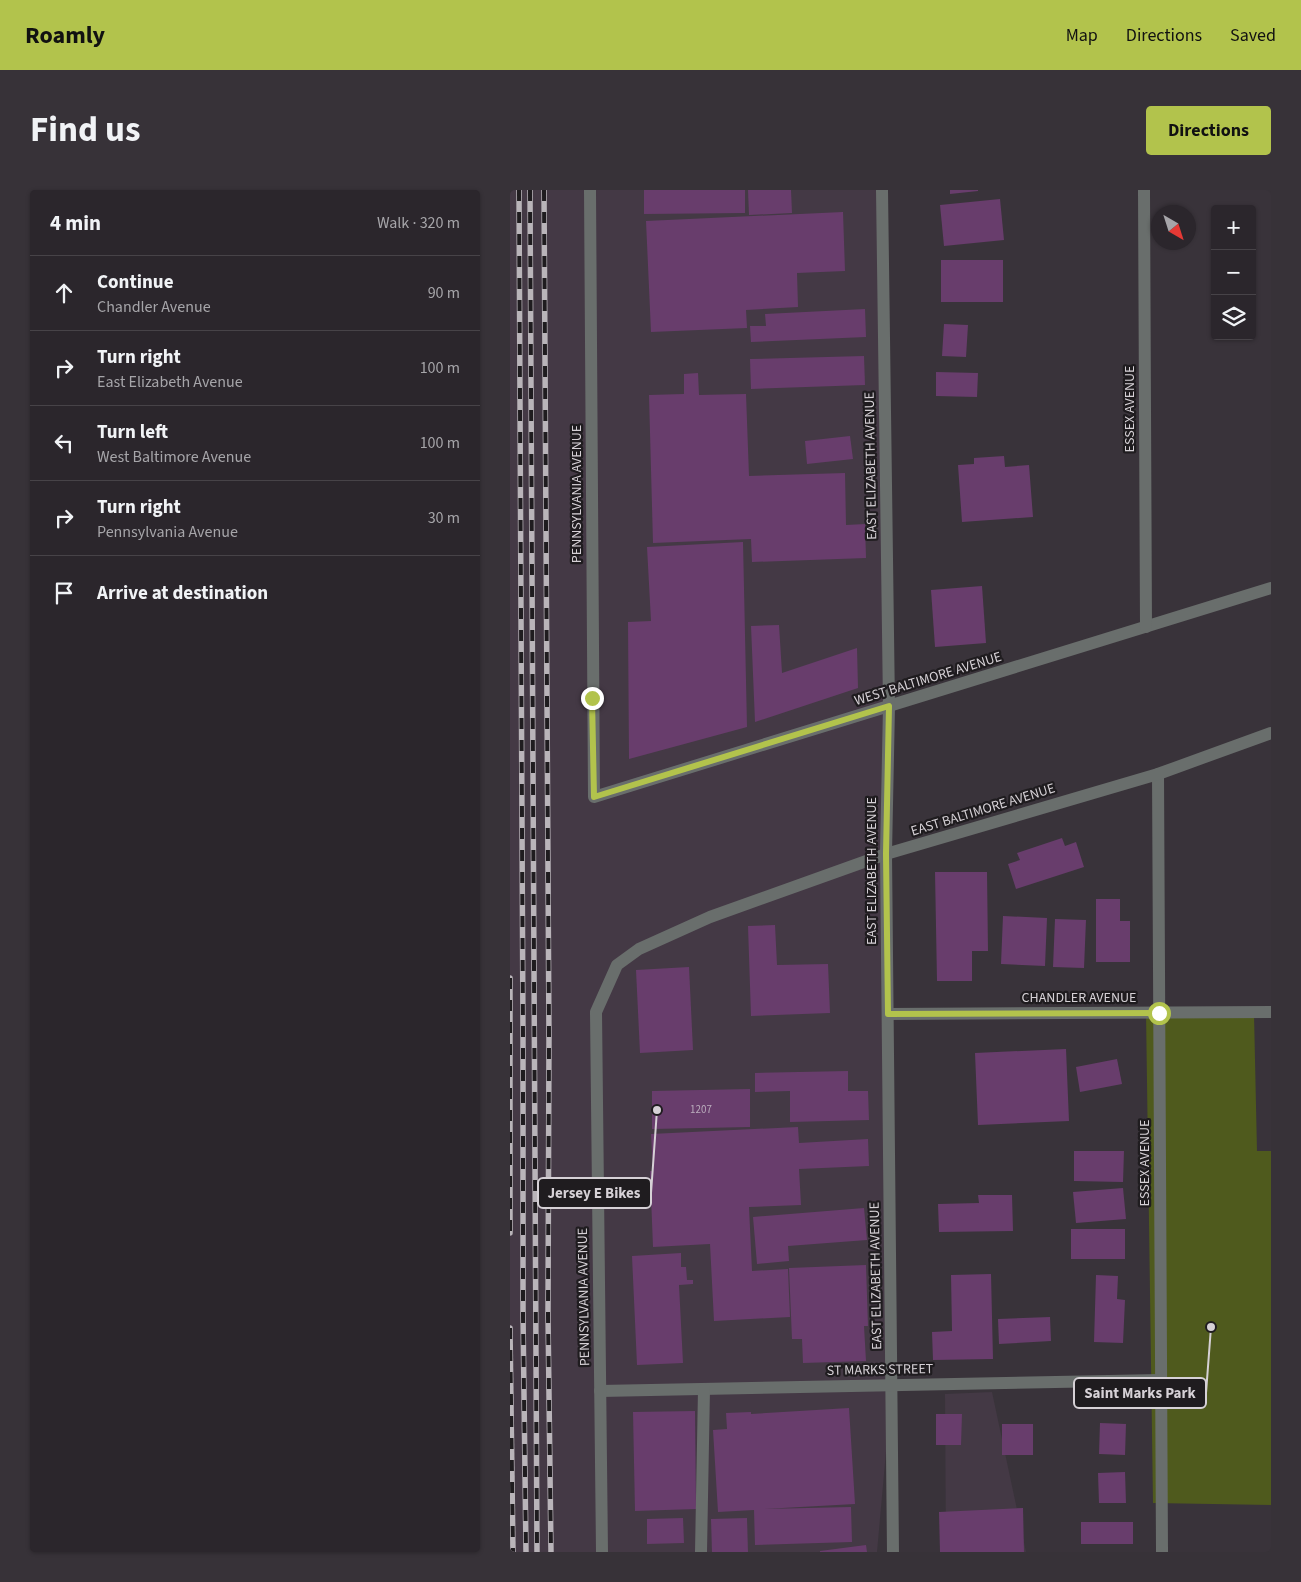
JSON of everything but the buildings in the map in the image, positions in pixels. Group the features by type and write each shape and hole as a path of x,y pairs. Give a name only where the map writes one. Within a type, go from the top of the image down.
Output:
{"street":[{"name":"PENNSYLVANIA AVENUE","path":"590,190 594,797"},
{"name":"EAST ELIZABETH AVENUE","path":"882,190 889,706 886,854 893,1552"},
{"name":"ESSEX AVENUE","path":"1144,190 1146,627"},
{"name":"WEST BALTIMORE AVENUE","path":"594,797 1271,588"},
{"name":"EAST BALTIMORE AVENUE","path":"596,1012 617,965 639,949 710,917 886,854 1158,774 1271,733"},
{"name":"ESSEX AVENUE","path":"1158,774 1162,1552"},
{"name":"PENNSYLVANIA AVENUE","path":"596,1012 602,1552"},
{"name":"CHANDLER AVENUE","path":"888,1014 1271,1012"},
{"name":"ST MARKS STREET","path":"600,1391 1161,1380"},
{"path":"702,1552 704,1389"}],"shaded area":[{"path":"510,190 881,190 892,1385 877,1552 510,1552"},
{"path":"992,1392 1026,1552 946,1552 945,1394"}],"green space":[{"path":"1146,1012 1254,1014 1257,1151 1271,1151 1271,1505 1153,1503"}],"railway":[{"path":"519,190 523,1315 526,1552"},
{"path":"530,190 537,1552"},
{"path":"544,190 549,1038 548,1315 551,1552"},
{"path":"510,978 510,1233"},
{"path":"510,1328 513,1552"}],"place":[{"name":"Jersey E Bikes","path":"657,1110"},
{"name":"Saint Marks Park","path":"1211,1327"}],"route":[{"path":"592,698 594,797 889,706 886,854 888,1014 1159,1013"}]}
